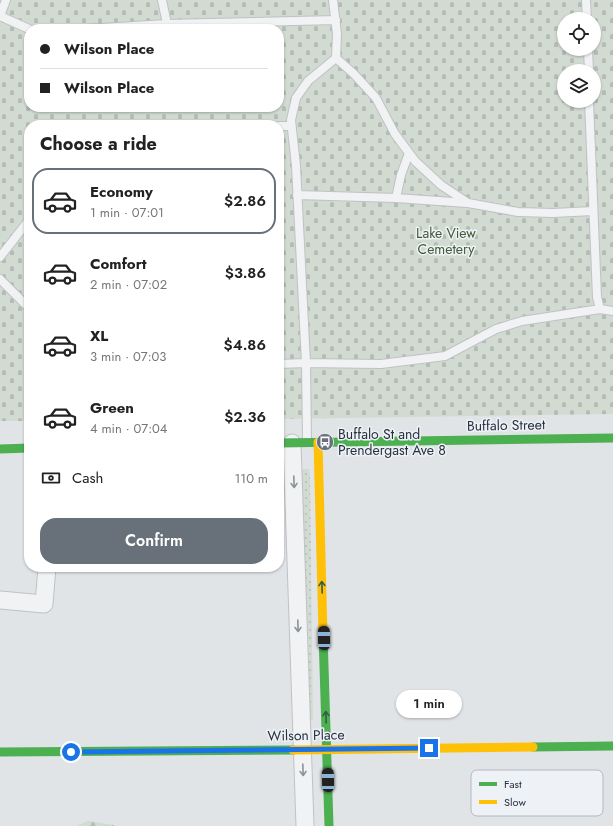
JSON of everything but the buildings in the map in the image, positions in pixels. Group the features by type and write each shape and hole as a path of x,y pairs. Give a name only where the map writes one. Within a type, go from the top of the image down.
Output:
{"street":[{"name":"Buffalo Street","path":"293,443 613,438"},
{"path":"318,442 329,826"},
{"path":"293,443 305,826"},
{"path":"0,449 24,448"},
{"path":"0,600 44,604 47,572"},
{"name":"Wilson Place","path":"0,752 613,746"}],"lane":[{"path":"6,0 0,16 24,27"},
{"path":"162,0 167,24 336,20"},
{"path":"293,443 306,363 297,195 291,120 296,98 308,81 336,58 338,34 333,0"},
{"path":"586,0 587,12"},
{"path":"336,58 354,74 376,98 395,134 415,161 441,185 468,203"},
{"path":"590,108 597,297 600,309"},
{"path":"284,126 292,126"},
{"path":"396,198 401,175 409,152"},
{"path":"297,195 396,198 468,203 518,212 554,213 593,210"},
{"path":"0,257 24,226"},
{"path":"0,279 24,303"},
{"path":"284,364 381,364 445,356 496,329 522,321 600,309 613,310"}],"green space":[{"name":"Lake View Cemetery","path":"0,0 613,0 613,414 284,419 284,120 24,120 24,421 0,421"},
{"path":"309,469 310,475 313,719 308,721 301,476 302,470"},
{"path":"88,821 114,825 114,826 76,826"}],"traffic: fast":[{"path":"284,443 613,438"},
{"path":"0,449 24,448"},
{"path":"323,634 329,826"},
{"path":"533,747 613,746"},
{"path":"0,752 293,750"}],"traffic: slow":[{"path":"318,442 323,634"},
{"path":"293,750 533,747"}],"place":[{"name":"Buffalo St and Prendergast Ave 8","path":"325,442"}],"route":[{"path":"71,752 429,748"}]}
